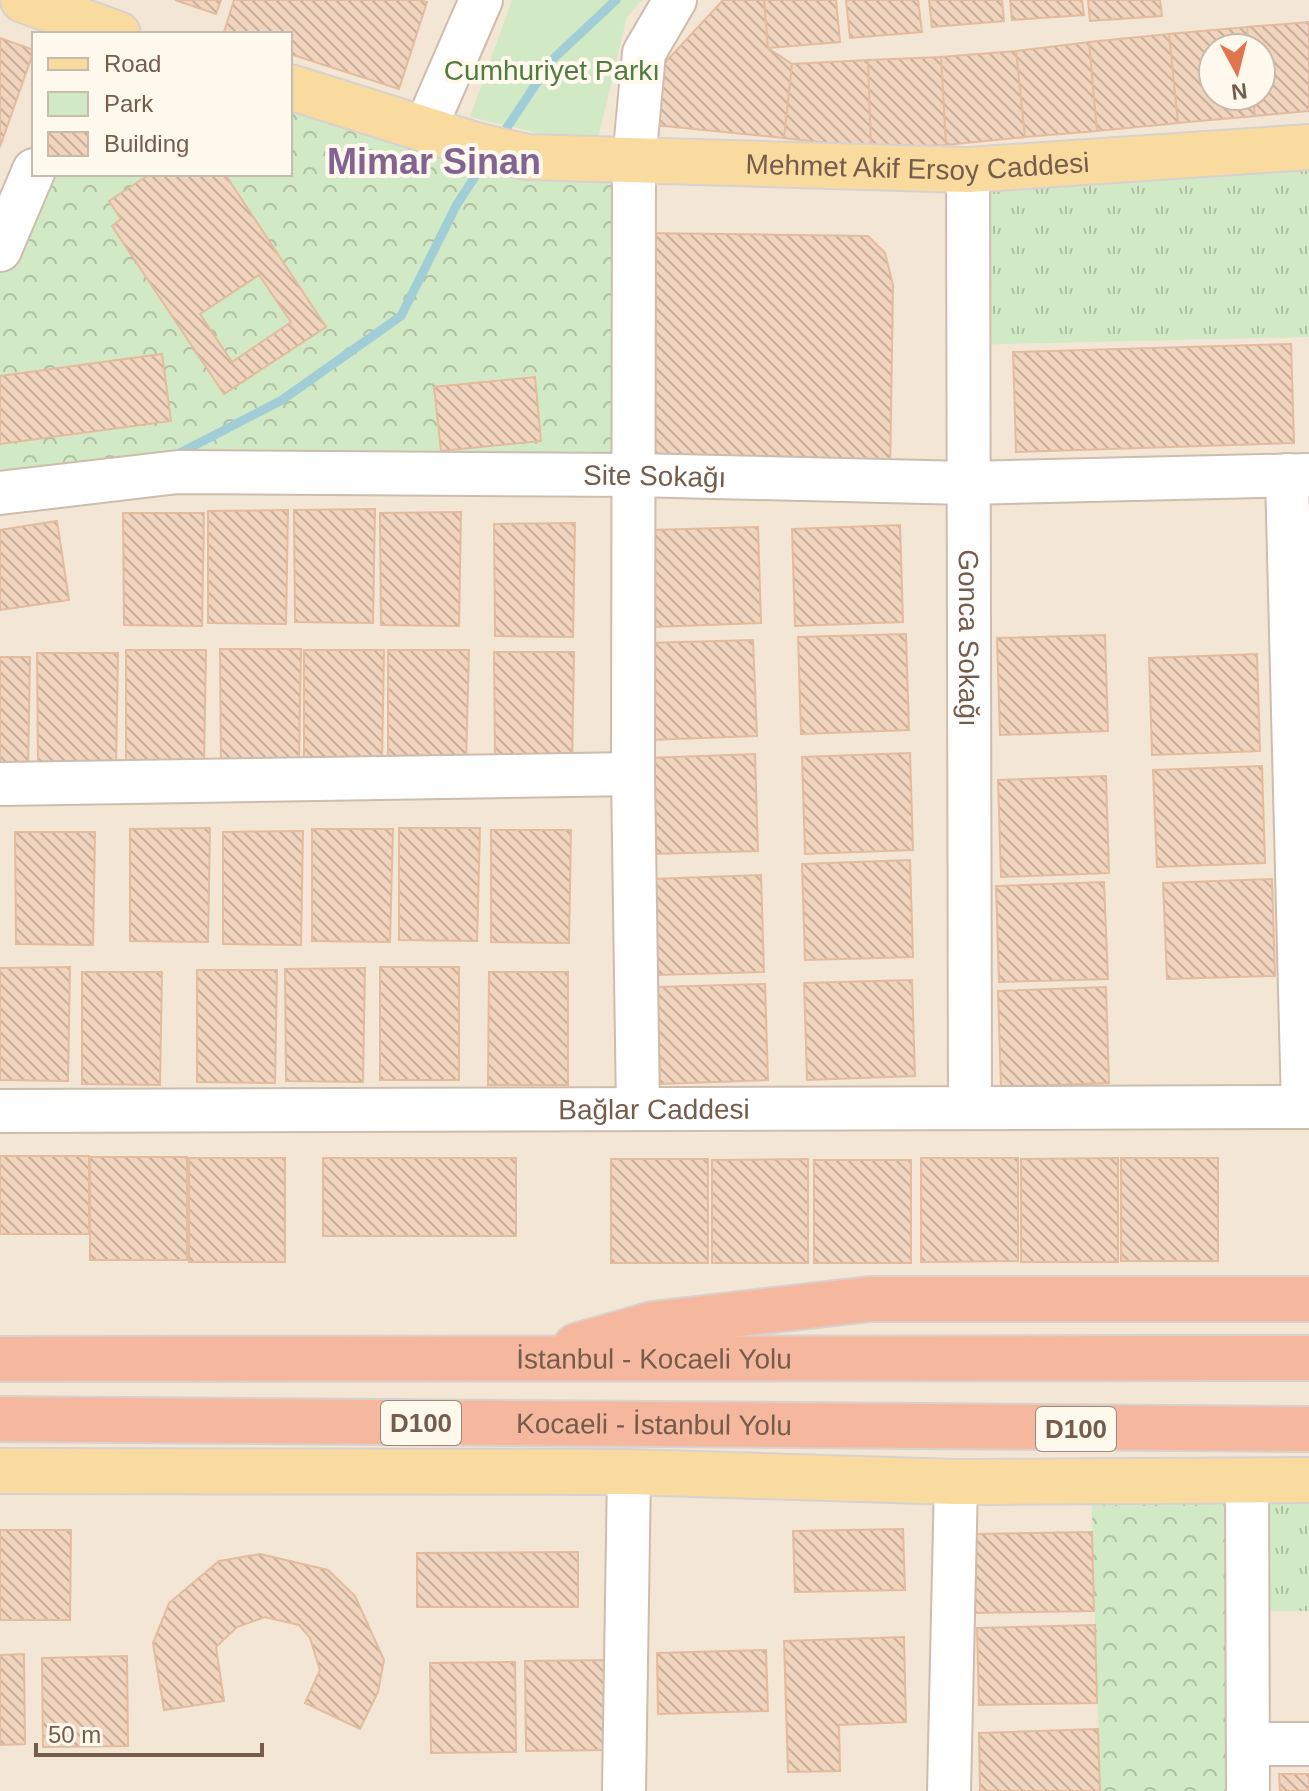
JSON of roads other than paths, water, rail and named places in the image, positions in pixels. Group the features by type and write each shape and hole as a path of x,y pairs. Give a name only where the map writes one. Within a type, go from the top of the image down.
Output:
{"highway":[{"path":"527,1361 653,1324 870,1299 1309,1299"},
{"name":"İstanbul - Kocaeli Yolu","path":"0,1359 527,1361 1309,1358"},
{"name":"Kocaeli - İstanbul Yolu","path":"0,1419 843,1428 1309,1429"},
{"path":"843,1428 1309,1459"}],"main road":[{"path":"23,0 101,32"},
{"name":"Mehmet Akif Ersoy Caddesi","path":"292,88 475,145 527,157 968,170 1309,147"},
{"path":"0,1471 629,1472 956,1482 1309,1480"}],"street":[{"path":"425,129 481,0"},
{"path":"638,1109 633,774 634,161 644,53 675,0"},
{"name":"Gonca Sokağı","path":"968,170 970,1107"},
{"path":"0,250 32,175"},
{"name":"Site Sokağı","path":"0,493 178,472 634,475 967,483 1298,475"},
{"path":"1298,475 1306,1107"},
{"path":"0,784 633,774"},
{"name":"Bağlar Caddesi","path":"0,1111 1306,1107"},
{"path":"624,1791 629,1472"},
{"path":"1247,1480 1248,1791"},
{"path":"949,1791 956,1482"},
{"path":"1249,1744 1309,1744"}],"waterway":[{"path":"500,138 552,60 616,0"},
{"path":"178,454 282,400 401,316 457,204 486,160"}],"district":[{"name":"Mimar Sinan","path":"434,161"}],"park label":[{"name":"Cumhuriyet Parkı","path":"552,70"}]}
